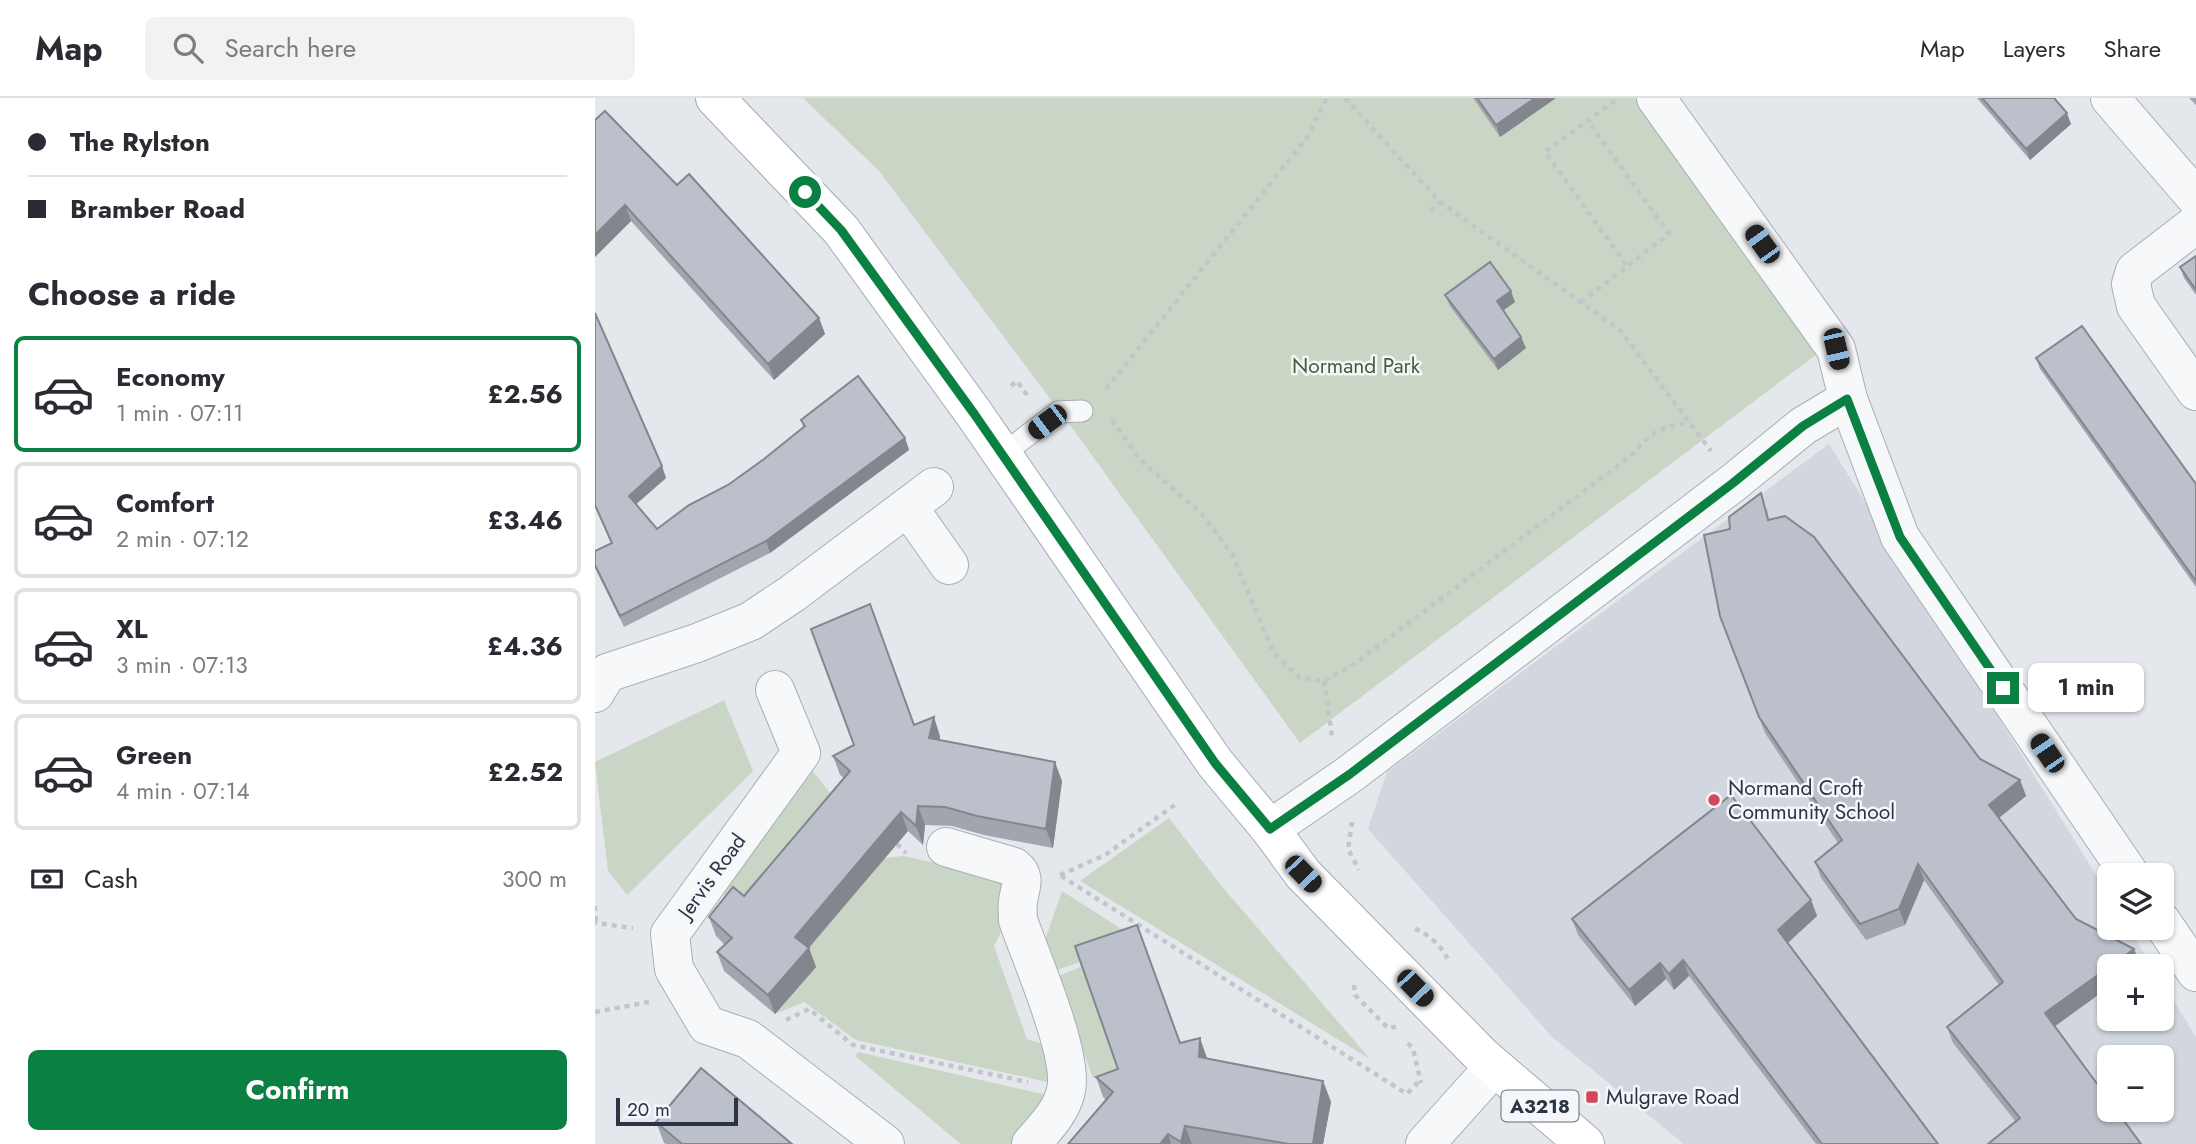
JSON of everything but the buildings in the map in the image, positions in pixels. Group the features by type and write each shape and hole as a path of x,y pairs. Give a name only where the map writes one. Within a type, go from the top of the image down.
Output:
{"main road":[{"name":"A3218","path":"715,98 841,230 1002,455 1215,763 1303,874 1494,1067 1585,1144"}],"street":[{"path":"1656,98 1836,349 1847,399 1900,537 2122,863"},
{"path":"2110,98 2196,198"},
{"path":"2196,224 2135,271 2131,284 2136,306 2196,391"},
{"path":"1270,829 1350,774 1733,483 1803,426 1847,399"},
{"path":"599,672 697,643 751,621 793,593 921,497 949,565"},
{"name":"Jervis Road","path":"775,690 800,753 670,933 674,969 707,1025 748,1039 885,1144"},
{"path":"946,847 1014,867 1020,871 1023,881 1018,903 1018,920 1066,1064 1066,1090 1054,1117 1031,1144"},
{"path":"2174,940 2196,972"},
{"path":"1425,1144 1494,1067"}],"lane":[{"path":"1002,455 1058,411 1090,405"}],"path":[{"path":"1327,98 1306,139 1090,405 1139,459 1201,513 1231,554 1275,654 1300,677 1324,681 1354,664 1620,465 1646,438 1672,425 1691,423"},
{"path":"1345,98 1440,202 1620,330 1733,483"},
{"path":"1615,102 1545,152 1627,267"},
{"path":"1581,302 1669,234 1588,121"},
{"path":"1430,211 1440,202"},
{"path":"1324,681 1333,742"},
{"path":"1060,876 1105,855 1176,804"},
{"path":"1353,818 1348,849 1361,874"},
{"path":"1051,874 1060,876 1407,1094 1419,1081"},
{"path":"595,906 595,924"},
{"path":"1424,932 1435,943"},
{"path":"1354,984 1356,995 1388,1028 1396,1027"},
{"path":"748,1039 809,1009 853,1045 1066,1090"},
{"path":"1405,1038 1413,1049 1417,1065"}],"shaded area":[{"name":"Normand Croft Community School","path":"1829,444 2097,877 2097,940 2136,940 2144,954 2097,954 2097,1031 2174,1031 2174,1001 2196,1037 2196,1144 1684,1144 1552,1037 1368,829 1387,772"}],"green space":[{"name":"Normand Park","path":"803,98 1637,98 1817,354 1300,743 1070,425 879,171"},
{"path":"724,700 753,771 627,895 608,871 595,762"},
{"path":"809,767 842,807 827,926 885,858 904,856 1001,878 1008,904 1002,930 994,946 1027,1039 1047,1045 1052,1083 856,1040 804,1002 775,1014 729,920 723,892"},
{"path":"1169,818 1220,884 1370,1059 1080,881"},
{"path":"1062,891 1126,932 1098,956 1057,970 1045,940"},
{"path":"1082,966 1118,1069 1093,1078 1057,977"},
{"path":"858,1052 1051,1096 1019,1144 961,1144 855,1056"}],"place":[{"name":"Normand Croft Community School","path":"1714,800"},
{"name":"Mulgrave Road","path":"1592,1097"}],"route":[{"path":"805,192 841,230 975,415 1215,763 1270,829 1350,774 1733,483 1803,426 1847,399 1900,537 2003,688"}]}
